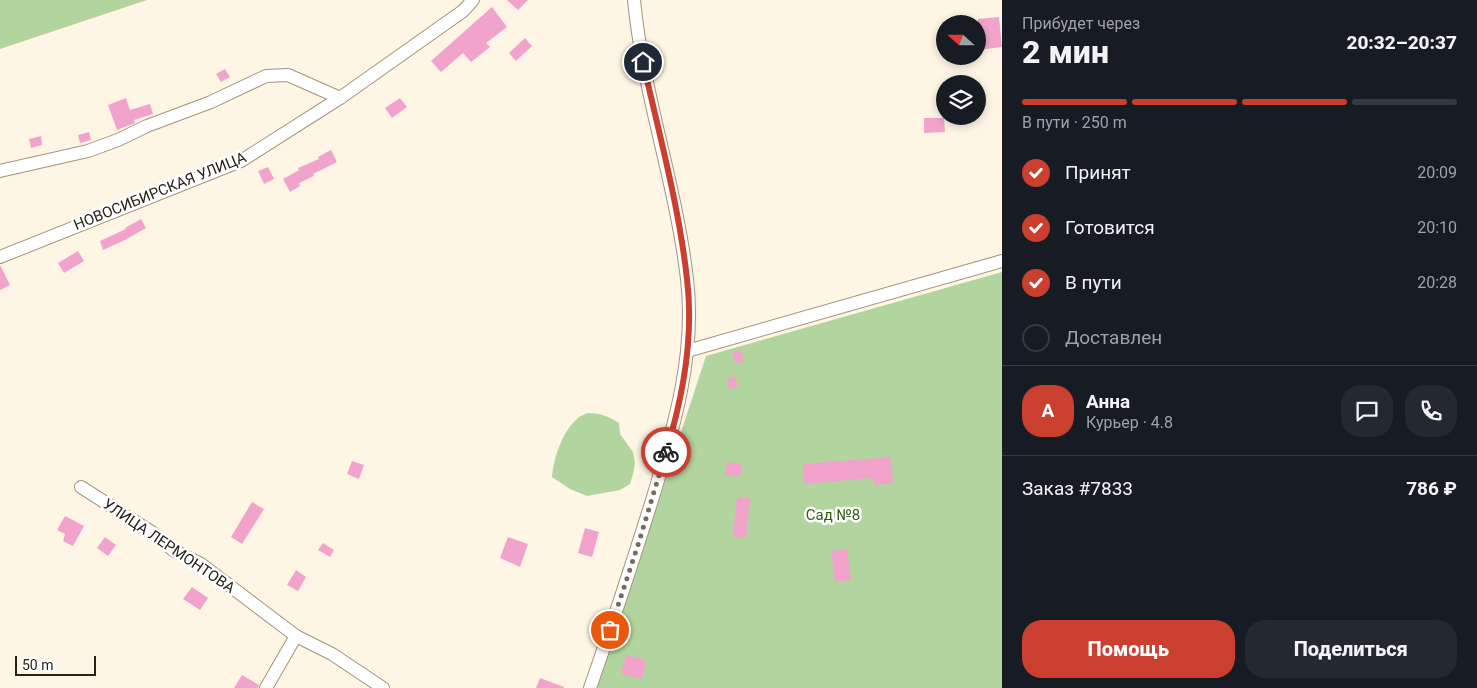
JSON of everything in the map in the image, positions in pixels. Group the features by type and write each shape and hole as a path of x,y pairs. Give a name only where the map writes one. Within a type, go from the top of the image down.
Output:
{"street":[{"name":"НОВОСИБИРСКАЯ УЛИЦА","path":"0,257 241,161 340,98 463,11 473,0"},
{"path":"590,688 638,545 673,430 682,390 687,351 689,315 687,280 676,208 643,62 634,0"},
{"path":"0,171 88,151 211,102 266,76 288,75 340,98"},
{"path":"687,351 1002,261"},
{"name":"УЛИЦА ЛЕРМОНТОВА","path":"81,487 153,533 173,550 201,564 296,636 332,654 383,688"},
{"path":"266,688 296,636"}],"green space":[{"path":"0,0 147,0 0,49"},
{"name":"Сад №8","path":"1002,272 1002,688 597,688 706,356"},
{"path":"587,413 604,415 619,423 620,434 633,452 635,463 630,484 620,490 587,496 570,489 552,477 557,453 563,438 572,424"}],"building":[{"path":"507,0 528,0 518,10"},
{"path":"492,7 507,27 486,43 490,47 471,62 463,53 441,72 431,61"},
{"path":"999,17 1002,47 986,49 986,18"},
{"path":"525,38 532,46 516,61 509,53"},
{"path":"225,69 230,77 221,82 216,74"},
{"path":"126,98 130,110 150,104 153,114 134,120 135,123 117,130 108,105"},
{"path":"400,98 407,107 392,118 385,108"},
{"path":"924,118 936,118 936,125 944,125 945,132 924,133"},
{"path":"89,132 91,140 80,143 78,135"},
{"path":"41,136 42,145 31,148 29,139"},
{"path":"331,150 337,162 313,174 314,176 299,183 300,186 290,192 283,179 299,170 298,168 319,159 318,157"},
{"path":"268,167 274,179 264,184 258,171"},
{"path":"141,219 146,228 103,250 100,241 126,229"},
{"path":"78,251 84,261 64,273 58,263"},
{"path":"0,265 10,285 0,290"},
{"path":"741,350 744,361 735,364 733,352"},
{"path":"735,376 738,387 729,389 727,379"},
{"path":"891,457 893,483 876,485 871,478 804,484 803,464"},
{"path":"352,461 364,465 359,479 347,474"},
{"path":"727,462 742,464 740,477 725,475"},
{"path":"737,497 750,498 746,538 733,537"},
{"path":"252,502 264,509 242,544 231,537"},
{"path":"65,516 84,526 73,546 63,541 65,534 57,530"},
{"path":"585,528 599,532 592,557 578,553"},
{"path":"105,537 116,545 108,556 97,548"},
{"path":"508,537 528,544 520,567 500,558"},
{"path":"323,543 334,550 330,557 318,550"},
{"path":"847,549 851,580 835,582 831,551"},
{"path":"296,570 306,577 298,591 287,585"},
{"path":"192,587 208,598 200,610 183,599"},
{"path":"626,655 646,660 642,679 621,674"},
{"path":"242,675 259,685 258,688 234,688"},
{"path":"540,678 564,687 564,688 536,688"}],"way so far":[{"path":"610,630 666,452"}],"route":[{"path":"643,62 676,208 687,280 689,315 687,351 682,390 666,452"}]}
